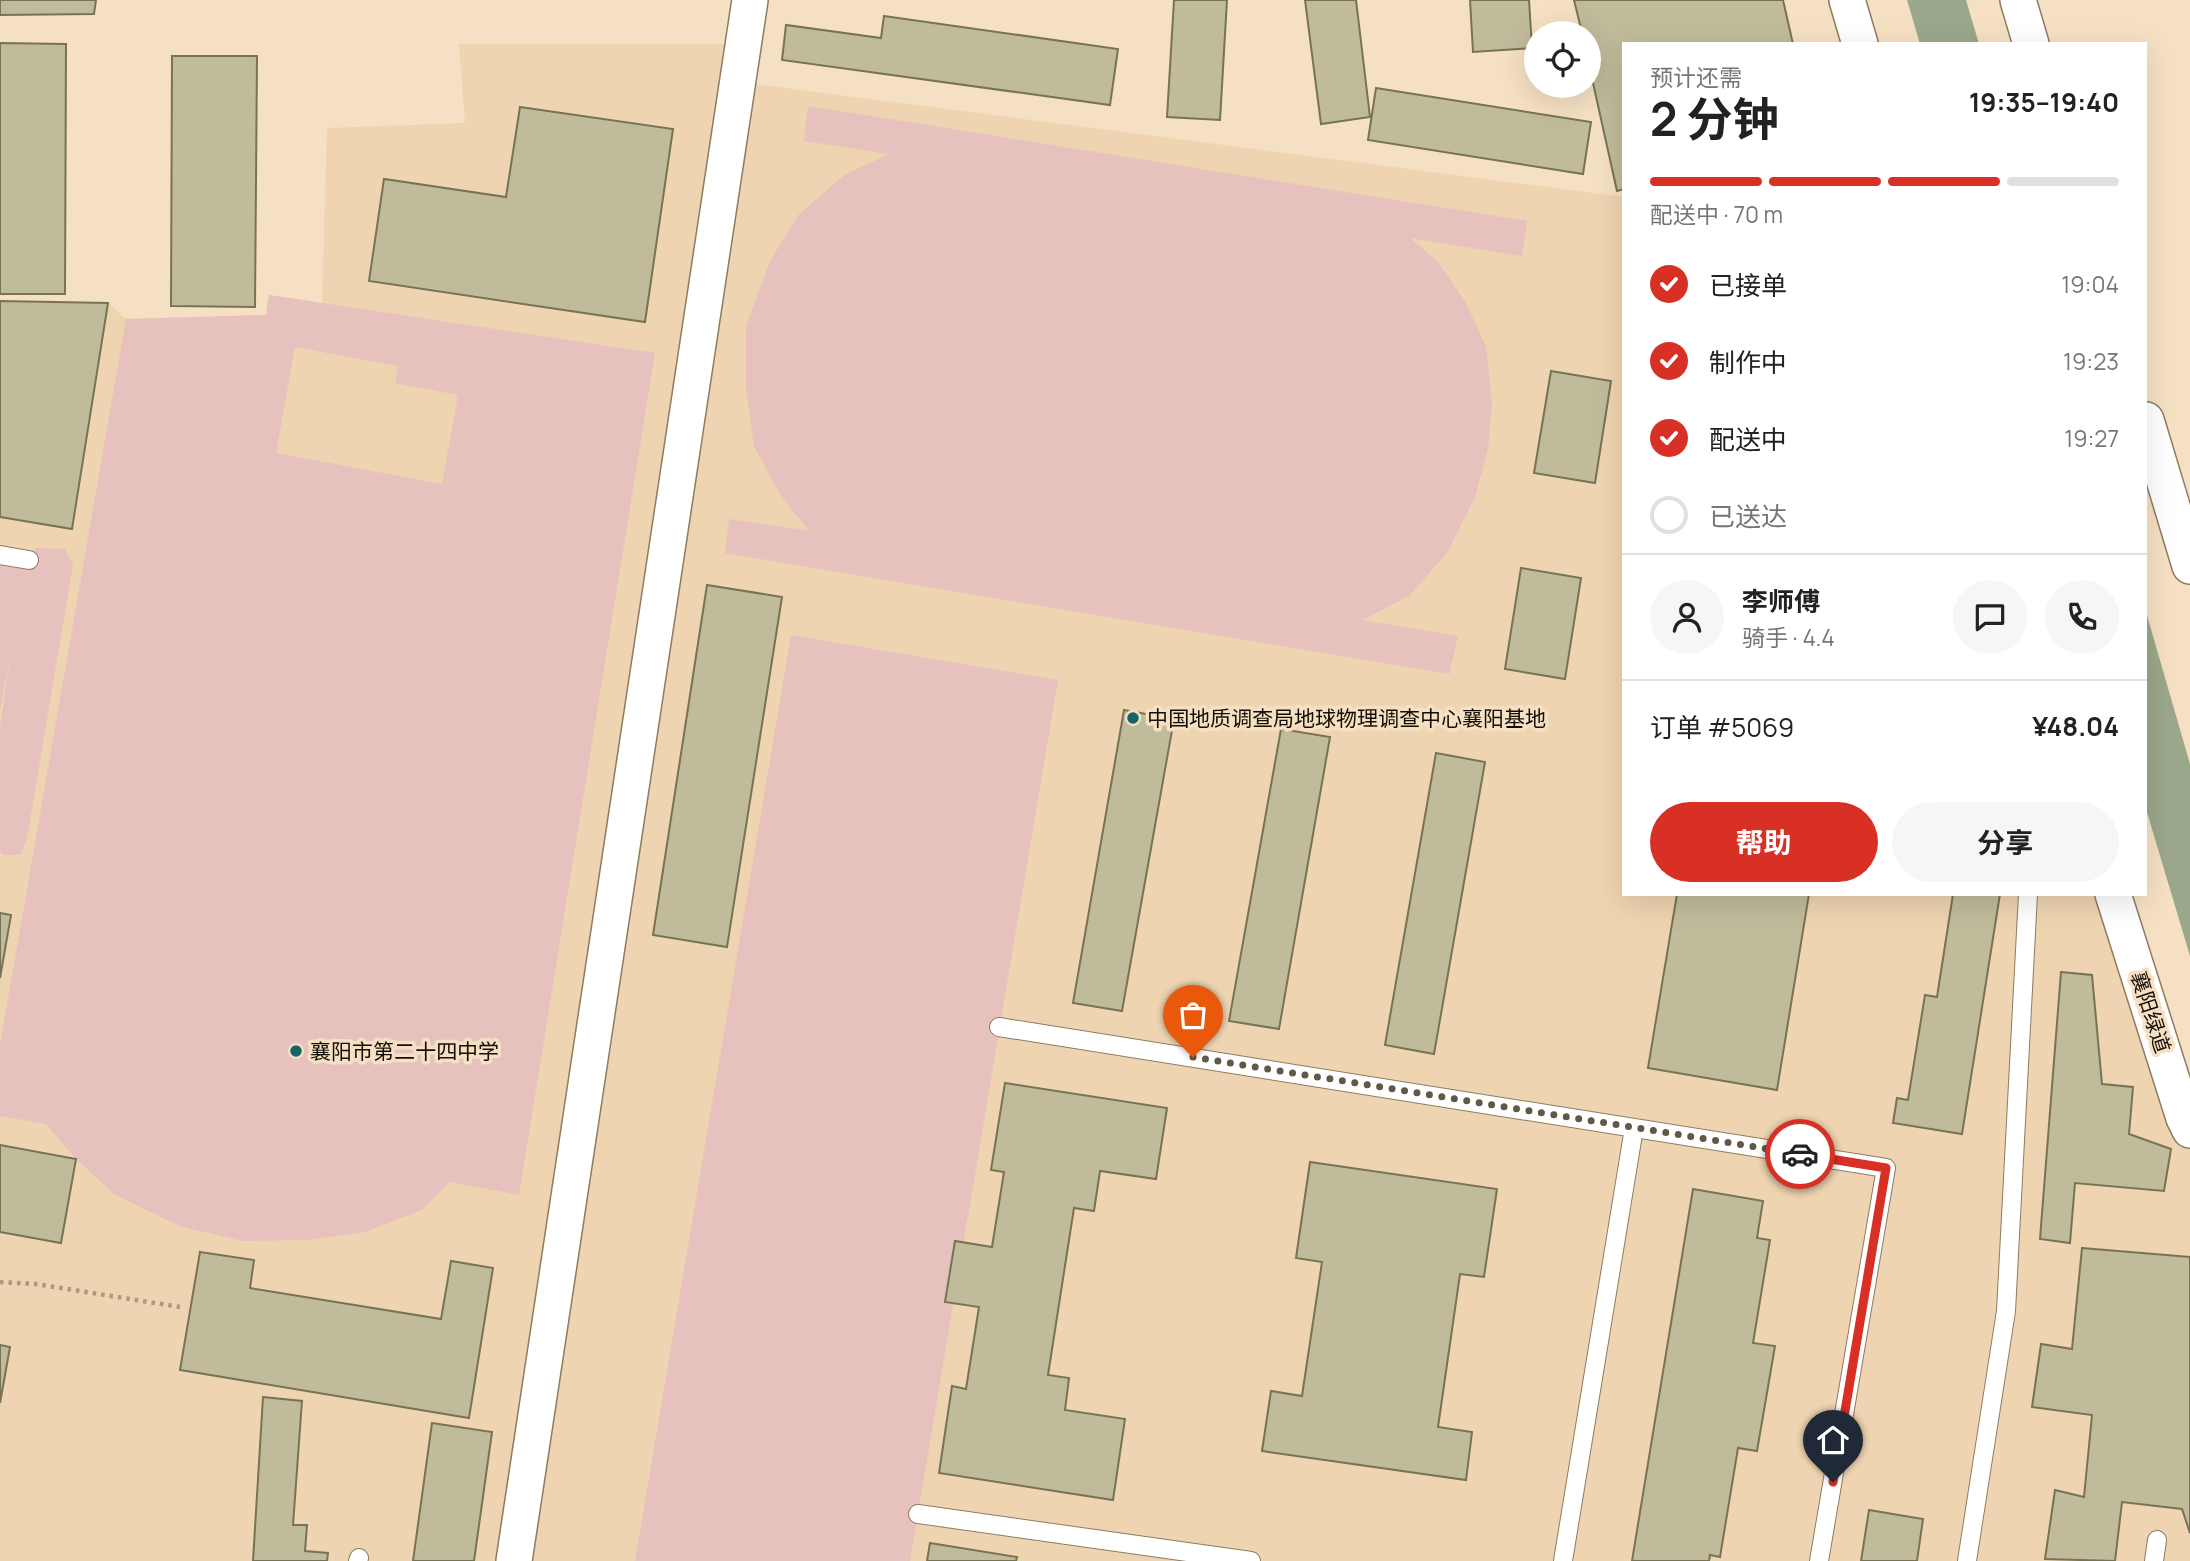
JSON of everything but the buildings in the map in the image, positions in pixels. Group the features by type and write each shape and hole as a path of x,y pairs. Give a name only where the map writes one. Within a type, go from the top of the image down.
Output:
{"street":[{"path":"514,1561 750,0"},
{"path":"1847,0 1859,42"},
{"path":"2018,0 2030,42"},
{"path":"2147,423 2190,566"},
{"name":"襄阳绿道","path":"2114,896 2190,1130"}],"lane":[{"path":"0,555 29,560"},
{"path":"1967,1561 2006,1311 2028,896"},
{"path":"999,1027 1886,1168 1819,1561"},
{"path":"1563,1561 1634,1128"},
{"path":"918,1514 1251,1561"},
{"path":"2154,1561 2157,1540"}],"path":[{"path":"0,1282 36,1284 180,1307"}],"shaded area":[{"path":"1907,0 1966,0 1978,42 1919,42"},
{"name":"中国地质调查局地球物理调查中心襄阳基地","path":"459,44 744,44 738,82 1622,197 1622,896 2114,896 2190,1130 2190,1561 0,1561 0,301 108,303 126,319 266,315 269,295 322,303 327,128 465,123"},
{"path":"808,106 1527,221 1522,256 1410,238 1439,263 1466,303 1486,347 1492,404 1488,449 1475,497 1447,553 1409,596 1362,620 1458,636 1449,674 725,553 729,519 809,531 779,493 754,446 746,388 746,326 771,259 800,213 846,174 889,154 804,141"},
{"path":"269,295 655,353 519,1195 450,1182 422,1210 365,1232 307,1240 243,1241 179,1226 114,1194 76,1159 46,1124 0,1116 0,1045 126,319 266,315","holes":["295,347 398,366 395,383 458,395 442,484 276,453"]},
{"path":"37,548 65,549 73,565 27,838 21,855 3,855 0,852 0,728 11,651 0,710 0,555 29,560"},
{"path":"2147,615 2190,764 2190,956 2147,812"},
{"path":"791,635 1058,680 910,1561 635,1561"}],"way so far":[{"path":"1193,1057 1800,1154"}],"place":[{"name":"中国地质调查局地球物理调查中心襄阳基地","path":"1133,718"},
{"name":"襄阳市第二十四中学","path":"296,1051"}],"route":[{"path":"1800,1154 1886,1168 1833,1482"}]}
